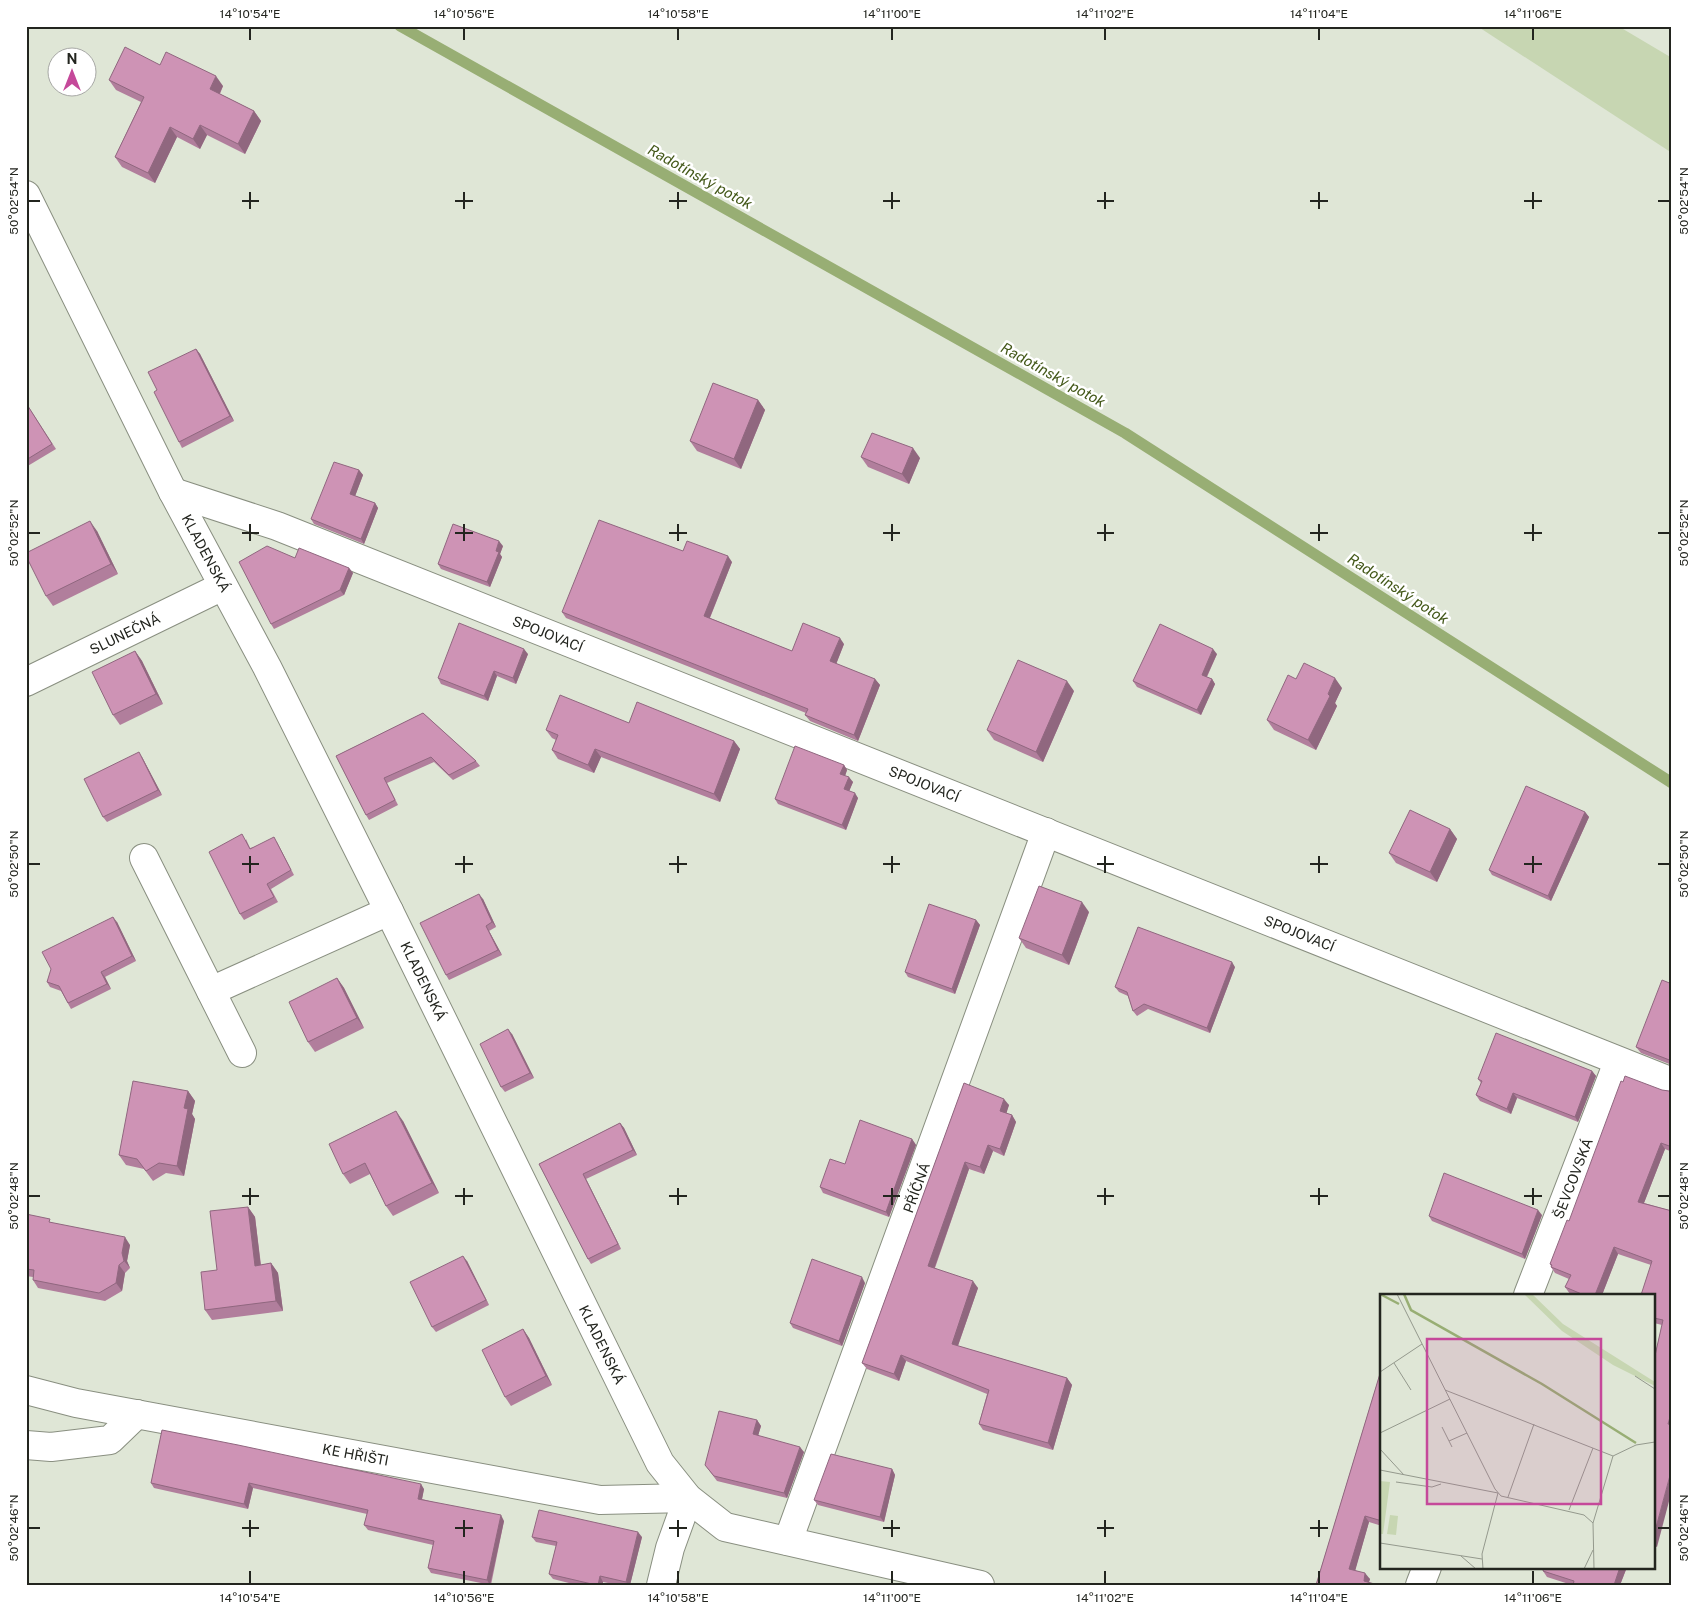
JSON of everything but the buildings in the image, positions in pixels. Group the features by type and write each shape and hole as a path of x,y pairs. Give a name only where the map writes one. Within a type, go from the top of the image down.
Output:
{"street":[{"name":"KLADENSKÁ","path":"26,195 173,492 267,667 390,911 660,1463 688,1498 725,1526 980,1585"},
{"name":"SPOJOVACÍ","path":"173,492 277,526 1672,1082"},
{"name":"SLUNEČNÁ","path":"26,682 223,586"},
{"name":"PŘÍČNÁ","path":"788,1542 1046,832"},
{"path":"144,858 242,1053"},
{"path":"211,991 390,911"},
{"name":"ŠEVCOVSKÁ","path":"1528,1294 1618,1062"},
{"name":"KE HŘIŠTI","path":"26,1390 76,1403 600,1500 688,1498"},
{"path":"26,1445 50,1447 110,1440 137,1414"},
{"path":"661,1585 670,1548 688,1498"},
{"path":"1420,1585 1427,1568"}],"green space":[{"path":"1477,26 1618,26 1672,58 1672,153"}],"waterway":[{"name":"Radotínský potok","path":"400,26 1125,433 1672,783"}]}
